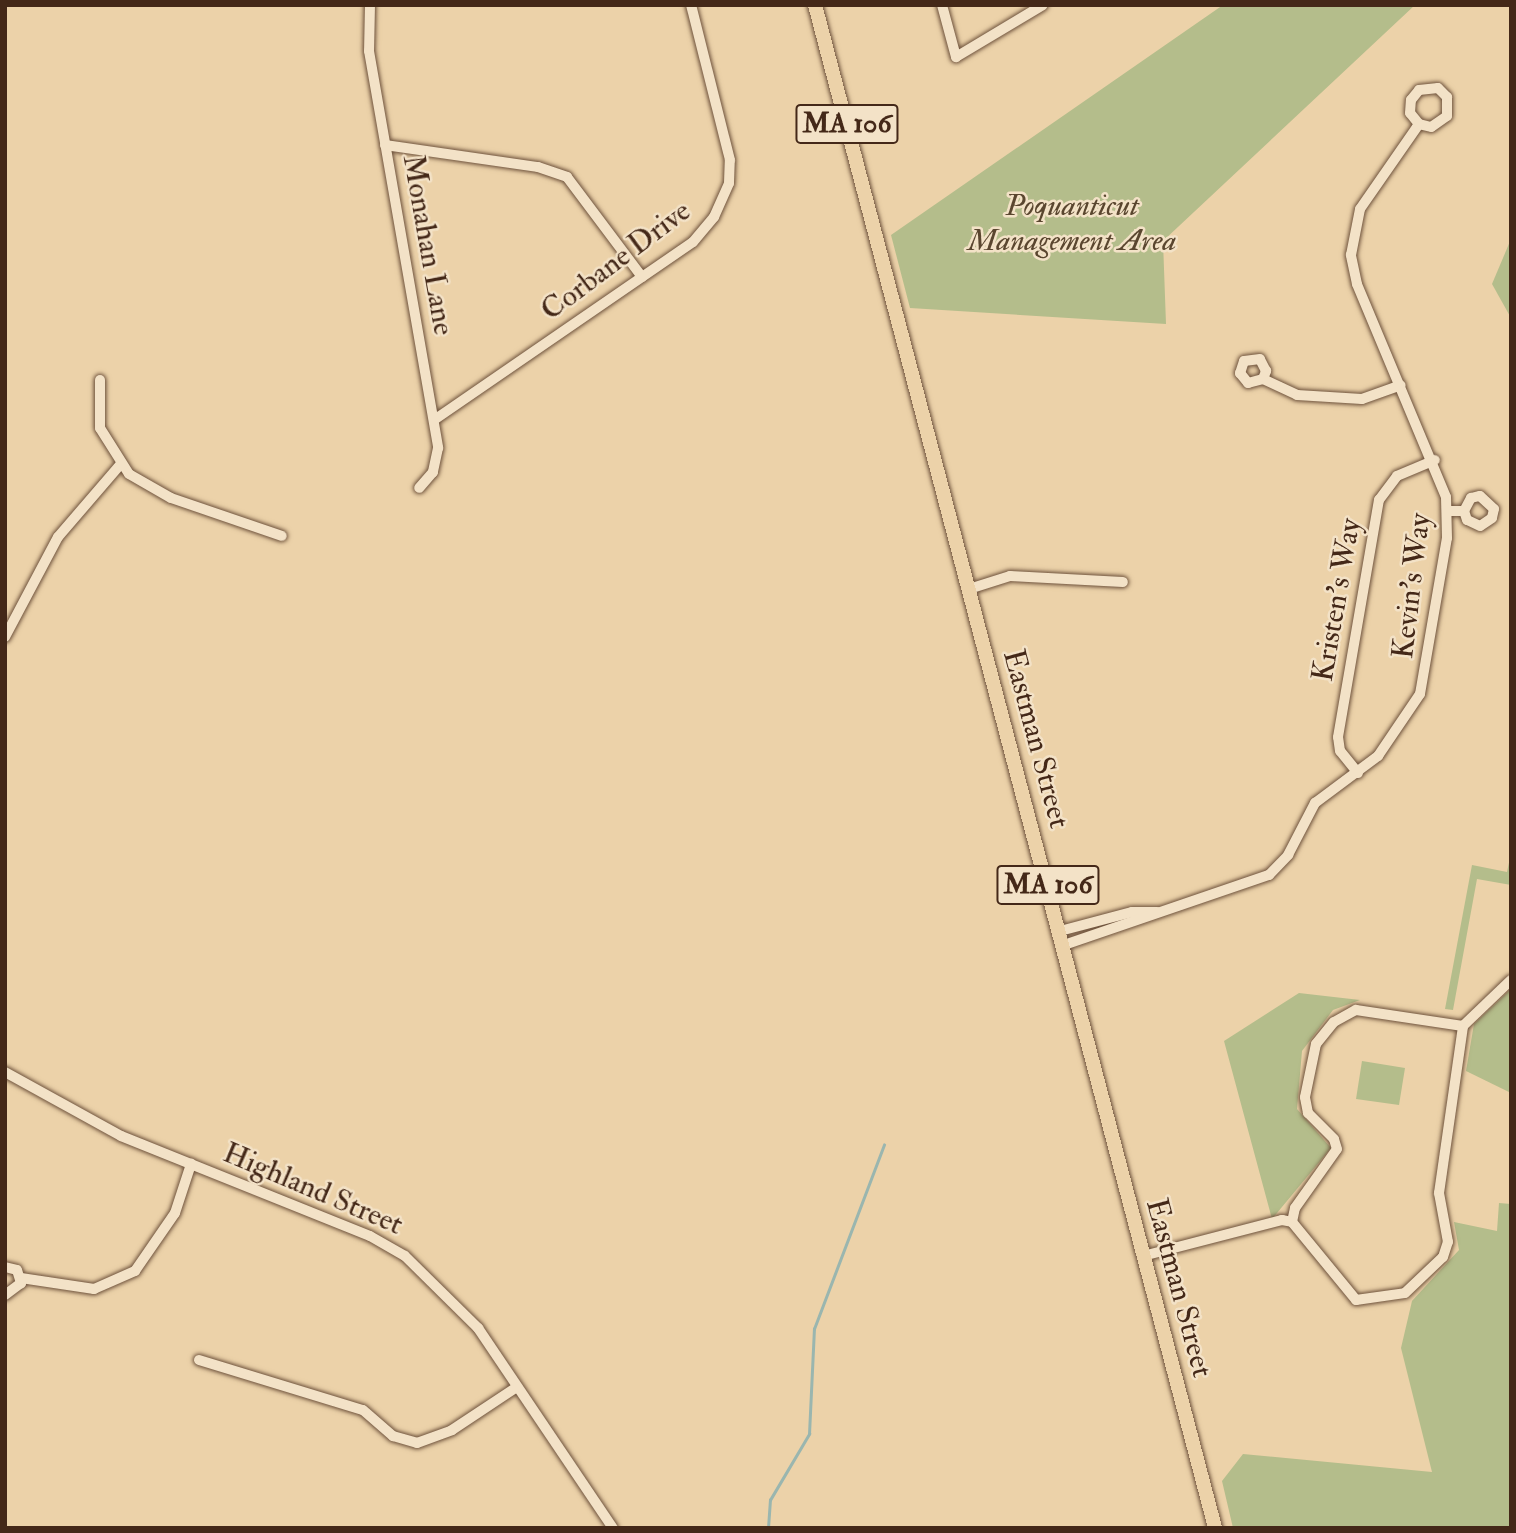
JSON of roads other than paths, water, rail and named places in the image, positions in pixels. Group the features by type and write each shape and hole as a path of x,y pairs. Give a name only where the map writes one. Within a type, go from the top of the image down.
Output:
{"main road":[{"name":"Eastman Street","path":"815,5 1215,1528"}],"street":[{"name":"Monahan Lane","path":"370,5 369,51 434,420 437,465 419,488"},
{"name":"Corbane Drive","path":"434,420 702,234 729,183 729,146 691,5"},
{"path":"942,5 956,57 1043,5"},
{"name":"Kevin's Way","path":"1062,938 1132,912 1160,912 1269,875 1288,855 1315,803 1358,773 1396,735 1424,681 1448,511 1435,460 1357,284 1351,242 1360,209 1419,124"},
{"path":"386,145 538,167 567,177 642,277"},
{"path":"1264,379 1289,394 1339,400 1362,399 1402,385"},
{"path":"100,380 98,419 120,465 159,493 282,536"},
{"name":"Kristen's Way","path":"1358,773 1340,751 1338,737 1379,500 1397,476 1435,460"},
{"path":"5,637 58,537 120,465"},
{"path":"1448,511 1464,511"},
{"path":"969,589 1010,576 1124,582"},
{"path":"1292,1222 1356,1300 1405,1293 1443,1257 1448,1242 1439,1193 1463,1027 1511,982"},
{"path":"1292,1222 1296,1208 1337,1149 1308,1113 1305,1097 1316,1044 1334,1022 1356,1010 1463,1027"},
{"name":"Highland Street","path":"5,1072 85,1119 397,1250 463,1309 613,1528"},
{"path":"5,1266 21,1278 94,1289 135,1271 175,1213 191,1164"},
{"path":"1144,1260 1292,1222"},
{"path":"5,1295 17,1291 21,1278"},
{"path":"199,1360 363,1410 393,1436 417,1443 452,1430 517,1387"}],"waterway":[{"path":"768,1528 770,1500 809,1434 814,1329 884,1145"}],"park label":[{"name":"Poquanticut Management Area","path":"1072,223"}]}
